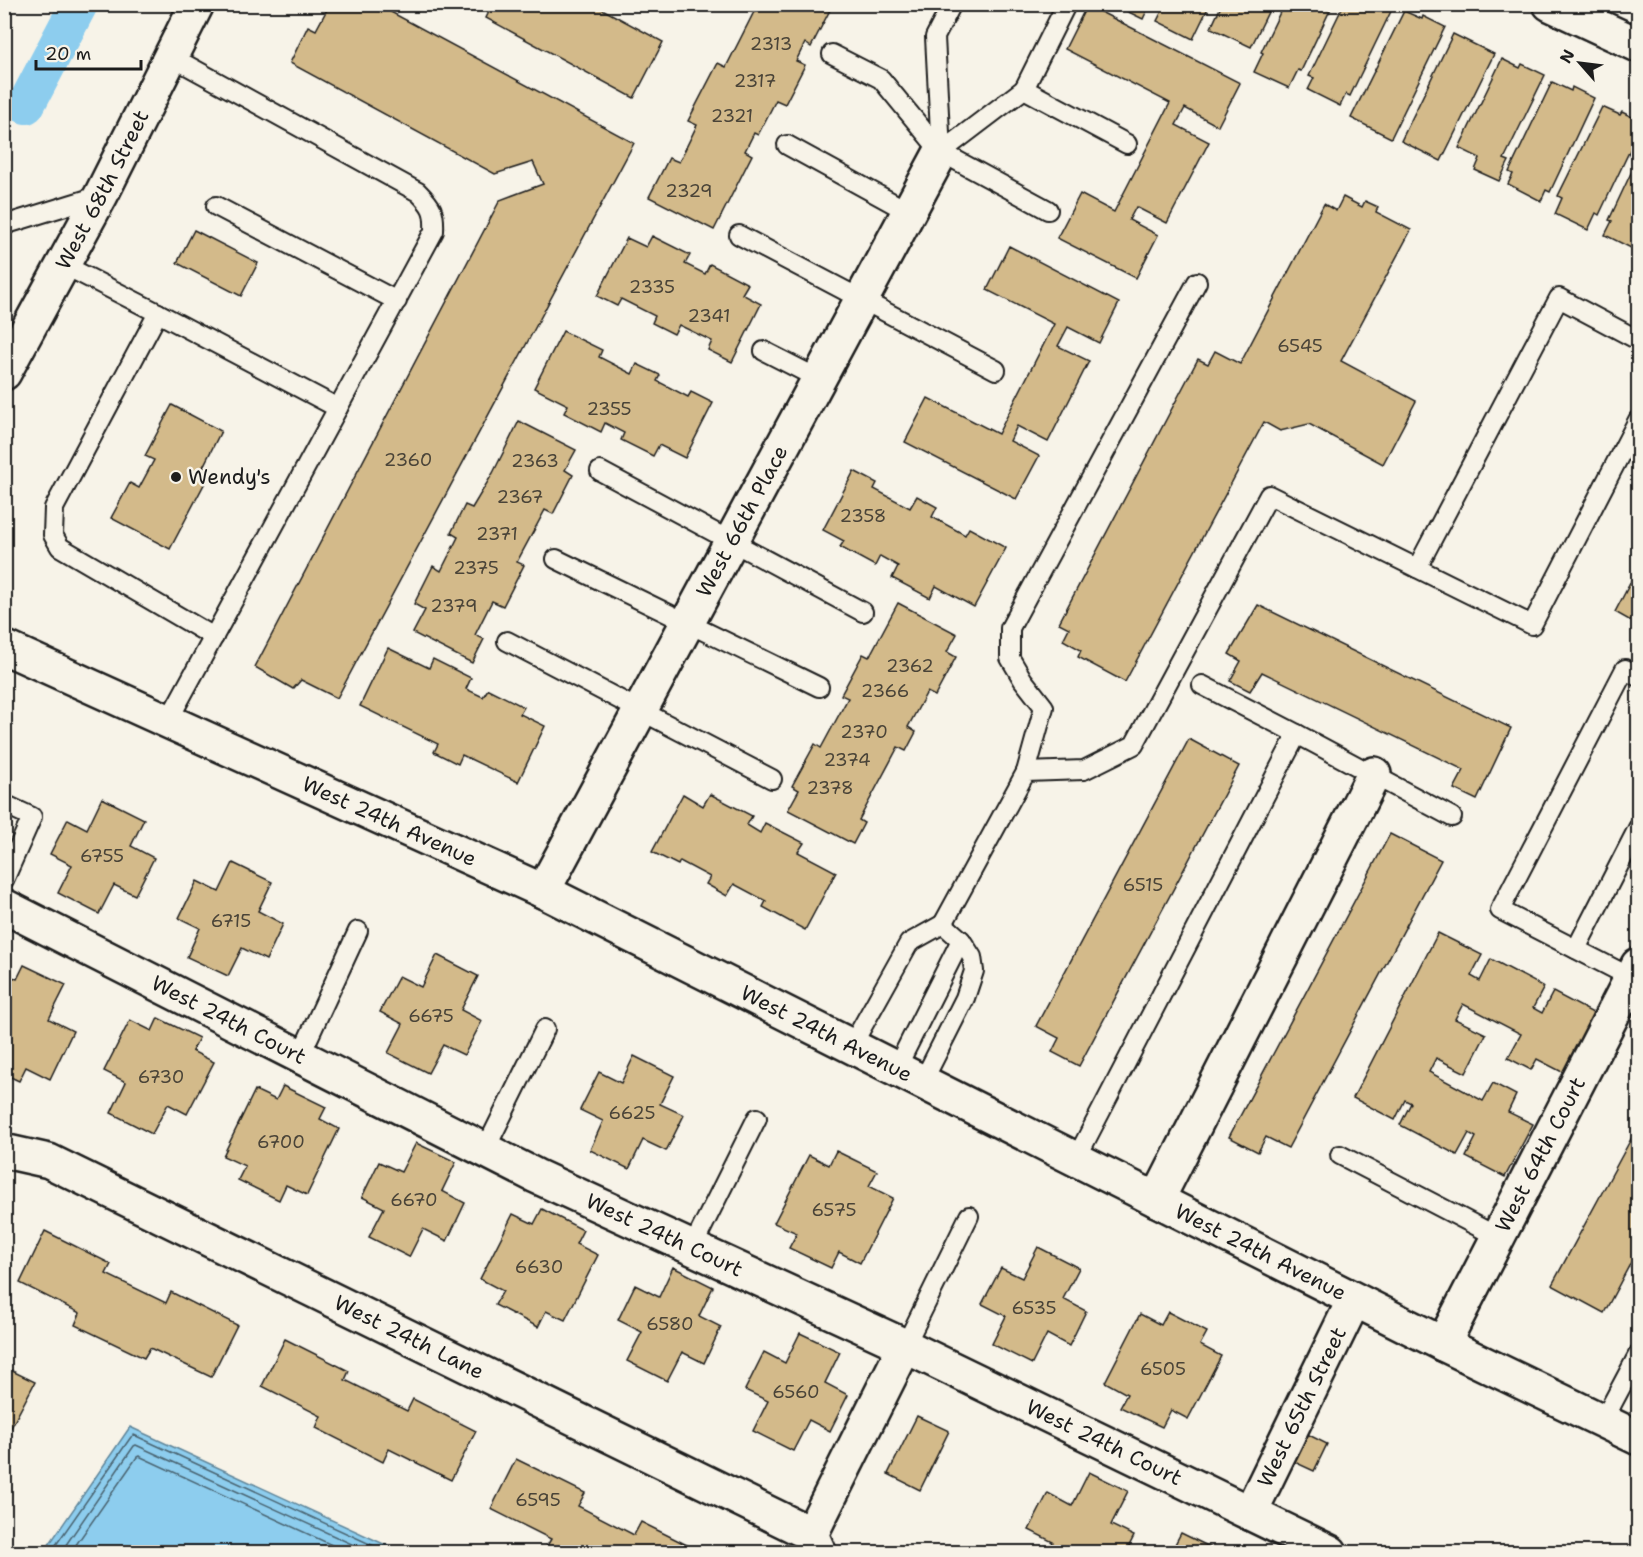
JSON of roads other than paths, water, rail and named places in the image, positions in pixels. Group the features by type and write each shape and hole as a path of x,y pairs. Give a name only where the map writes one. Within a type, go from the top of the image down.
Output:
{"street":[{"name":"West 68th Street","path":"8,354 64,265 197,4"},
{"path":"1550,4 1638,45"},
{"name":"West 66th Place","path":"543,891 941,152"},
{"name":"West 24th Avenue","path":"4,647 543,891 1354,1300 1638,1438"},
{"path":"1157,1200 1374,774"},
{"name":"West 24th Court","path":"4,906 536,1176 905,1346 1330,1552"},
{"name":"West 64th Court","path":"1443,1344 1635,971"},
{"name":"West 24th Lane","path":"4,1151 49,1161 815,1543 905,1346"},
{"name":"West 65th Street","path":"1250,1513 1354,1300"}],"lane":[{"path":"941,152 935,37 951,4"},
{"path":"941,152 1024,88 1066,5"},
{"path":"832,54 880,79 941,152 1048,210"},
{"path":"168,721 397,301 434,231 435,216 430,204 418,192 170,56"},
{"path":"1024,88 1127,144"},
{"path":"787,146 909,212"},
{"path":"4,225 101,195"},
{"path":"216,206 397,301"},
{"path":"739,236 996,370"},
{"path":"64,265 338,408"},
{"path":"851,1047 909,943 943,924 1026,772 1044,706 1023,680 1010,658 1010,628 1197,282"},
{"path":"1417,568 1559,298 1638,340"},
{"path":"158,313 54,508 53,535 60,547 214,638"},
{"path":"764,351 819,379"},
{"path":"1026,772 1084,770 1134,745 1269,495 1532,625 1638,420"},
{"path":"600,471 863,612"},
{"path":"556,559 819,687"},
{"path":"507,641 772,779"},
{"path":"1635,971 1576,949 1500,910 1625,669 1638,676"},
{"path":"1202,685 1452,817"},
{"path":"1076,1159 1297,734"},
{"path":"4,804 32,817 4,880"},
{"path":"1576,949 1638,828"},
{"path":"909,1076 966,998 974,971 972,957 961,940 943,924"},
{"path":"300,1056 358,931"},
{"path":"909,1076 961,940"},
{"path":"485,1150 545,1029"},
{"path":"692,1248 757,1118"},
{"path":"1340,1155 1498,1237"},
{"path":"905,1346 969,1216"},
{"path":"1603,1421 1638,1354"}],"water":[{"path":"130,1427 401,1552 44,1552"}],"waterway":[{"path":"26,105 79,4"}],"place":[{"name":"Wendy's","path":"176,477"}]}
